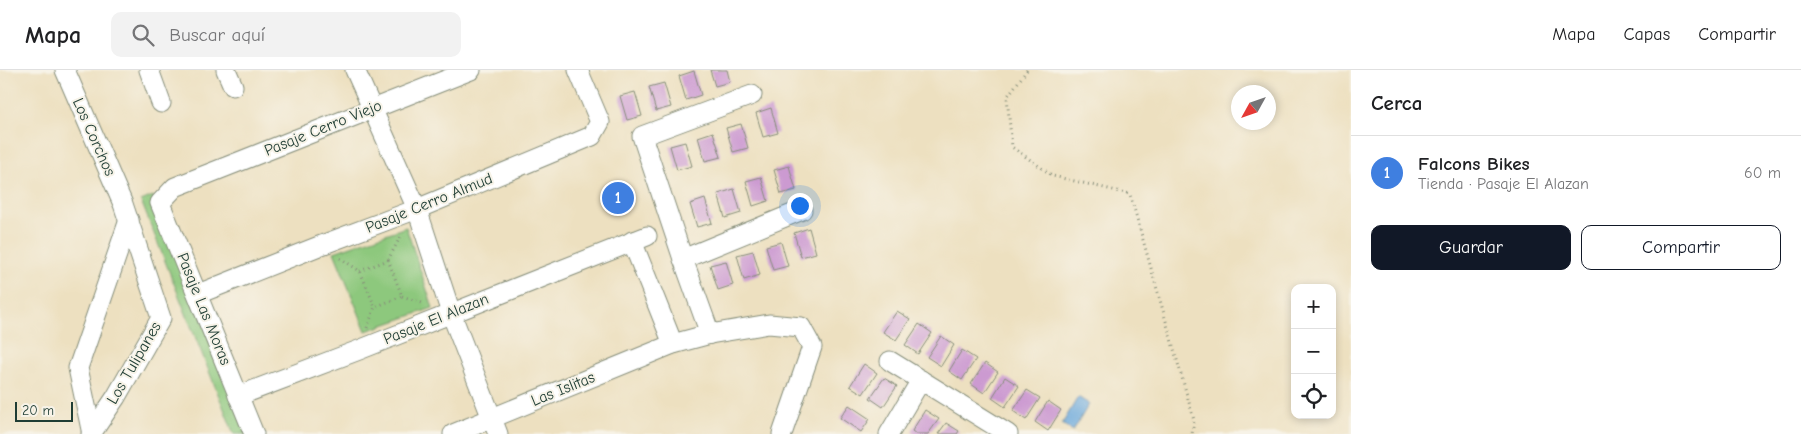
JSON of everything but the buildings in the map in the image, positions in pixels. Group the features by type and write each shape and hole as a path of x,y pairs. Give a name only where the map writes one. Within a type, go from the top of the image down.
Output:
{"street":[{"name":"Los Corchos","path":"65,70 126,212"},
{"path":"148,70 161,103"},
{"path":"354,70 417,209 451,312 494,426"},
{"name":"Pasaje Cerro Viejo","path":"175,188 471,70"},
{"name":"Pasaje Cerro Almud","path":"198,294 417,209 592,136 600,122 578,70"},
{"path":"710,334 642,136 752,95"},
{"name":"Pasaje Las Moras","path":"175,188 160,203 254,434"},
{"path":"683,259 802,210"},
{"name":"Los Tulipanes","path":"92,434 116,398 161,318 126,212"},
{"path":"92,434 78,368 126,212"},
{"name":"Pasaje El Alazan","path":"238,396 359,350 639,238 672,344"},
{"name":"Las Islitas","path":"453,434 494,426 672,344 710,334 769,324 801,327 812,347 782,434"},
{"path":"890,361 1008,434"},
{"path":"889,434 921,380"}],"path":[{"path":"1027,70 1007,97 1012,147 1053,176 1130,194 1194,420 1192,434"},
{"path":"388,260 402,296 375,307 360,271 388,260"}],"green space":[{"path":"153,196 248,434 234,434 141,201"},
{"path":"406,227 433,308 366,331 334,252"}],"water":[{"path":"1078,397 1089,404 1073,431 1062,424"}],"place":[{"name":"Falcons Bikes","path":"618,198"}]}
